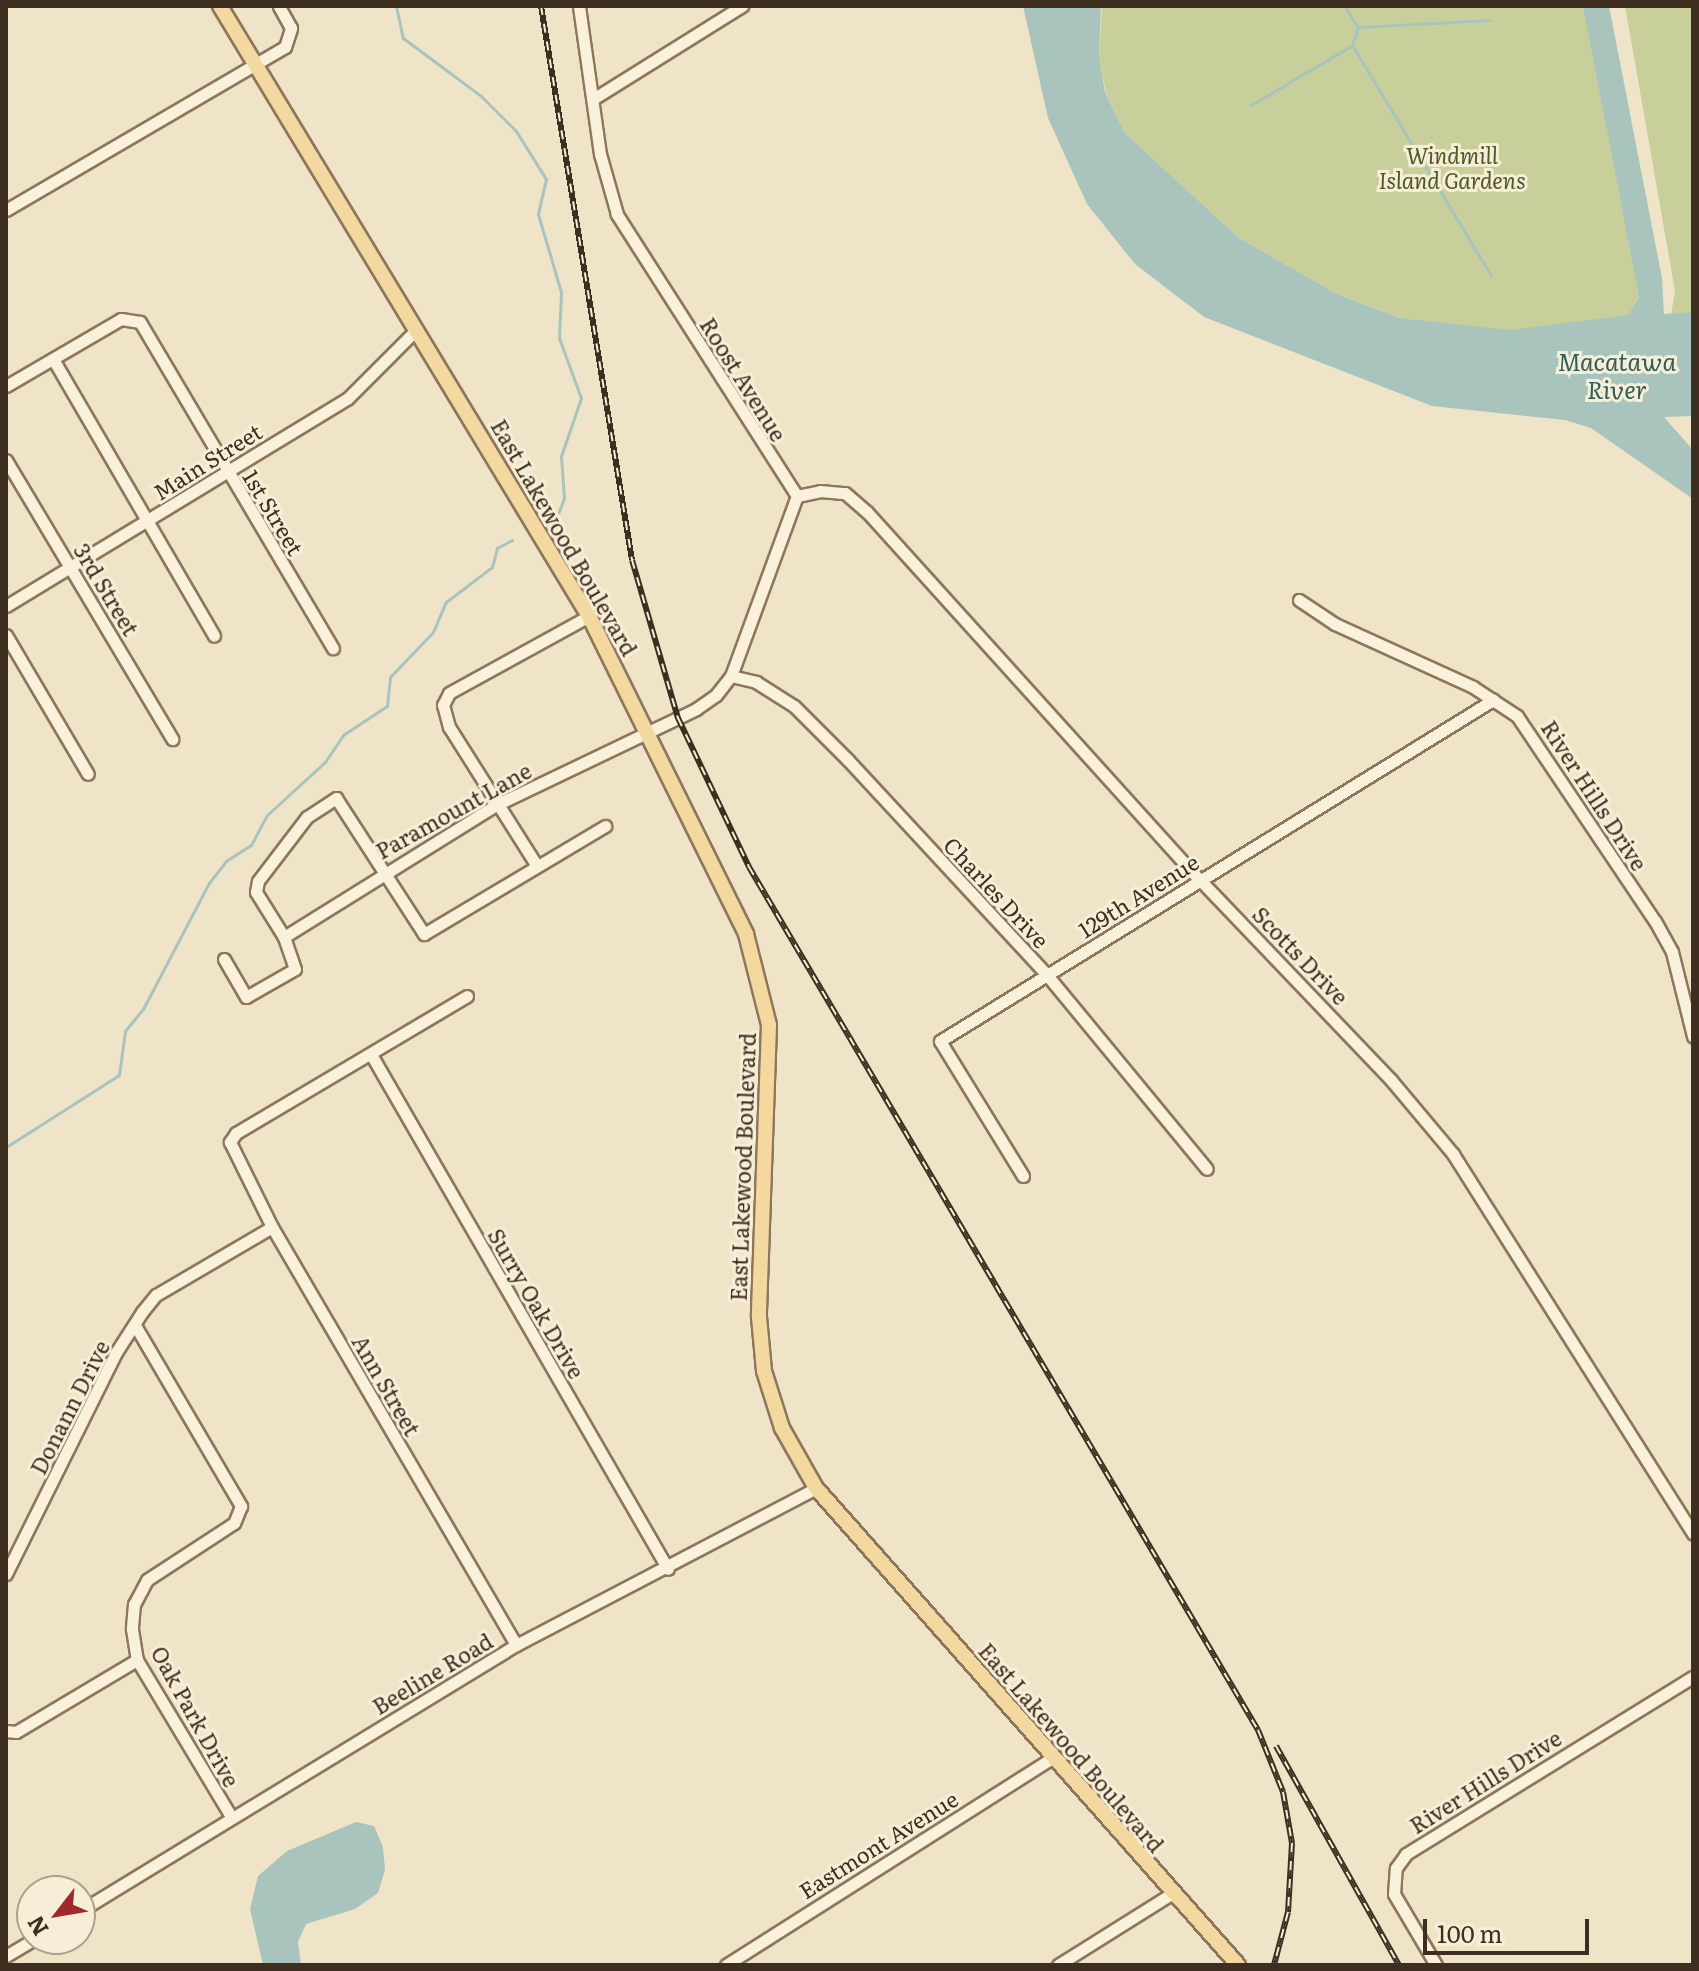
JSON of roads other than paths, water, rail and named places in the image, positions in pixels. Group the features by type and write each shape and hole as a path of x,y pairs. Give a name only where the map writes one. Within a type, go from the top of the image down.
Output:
{"main road":[{"name":"East Lakewood Boulevard","path":"220,6 589,616 649,731 742,924 764,994 771,1062 759,1317 764,1371 782,1428 816,1488 1171,1894 1238,1965"}],"street":[{"path":"6,210 31,200 285,47 290,38 288,16 279,6"},
{"name":"Roost Avenue","path":"579,6 608,191 617,214 797,496"},
{"path":"593,99 742,6"},
{"name":"1st Street","path":"53,359 129,318 140,322 333,648"},
{"name":"Main Street","path":"6,606 348,398 415,331"},
{"path":"6,386 53,359 150,521 214,636"},
{"name":"3rd Street","path":"6,460 172,739"},
{"name":"Scotts Drive","path":"797,496 820,491 845,493 867,512 1200,880 1381,1068 1453,1154 1693,1533"},
{"path":"649,731 696,709 731,676 797,496"},
{"name":"River Hills Drive","path":"1299,600 1335,624 1493,700 1526,727 1655,921 1672,952 1693,1036"},
{"path":"537,866 449,727 443,705 449,693 589,616"},
{"path":"6,635 88,774"},
{"name":"Charles Drive","path":"731,676 756,682 794,706 1047,975 1207,1169"},
{"name":"129th Avenue","path":"1023,1176 940,1041 1493,700"},
{"name":"Paramount Lane","path":"284,937 385,871 498,804 649,731"},
{"path":"224,959 246,997 295,969 284,937 256,892 258,881 317,810 336,798 424,934 605,826"},
{"path":"372,1056 467,996"},
{"name":"Ann Street","path":"372,1056 236,1133 230,1142 272,1227 516,1645"},
{"name":"Surry Oak Drive","path":"372,1056 668,1569"},
{"name":"Donann Drive","path":"6,1574 115,1354 156,1295 272,1227"},
{"name":"Oak Park Drive","path":"136,1327 241,1506 234,1523 147,1580 139,1592 132,1629 137,1660 232,1818"},
{"name":"Beeline Road","path":"96,1901 516,1645 668,1569 816,1488"},
{"path":"6,1731 16,1732 137,1660"},
{"name":"River Hills Drive","path":"1436,1965 1394,1894 1396,1868 1406,1854 1693,1677"},
{"name":"Eastmont Avenue","path":"726,1965 1052,1758"},
{"path":"1058,1965 1171,1894"}],"water":[{"name":"Macatawa River","path":"1023,6 1101,6 1099,56 1105,92 1125,133 1239,238 1339,295 1400,318 1510,330 1628,315 1639,297 1583,6 1609,6 1662,278 1664,314 1693,312 1693,416 1664,417 1693,450 1693,499 1591,428 1565,420 1432,406 1204,317 1135,264 1087,204 1048,118"},
{"path":"356,1822 374,1826 383,1847 385,1870 378,1893 355,1909 306,1924 298,1942 301,1965 263,1965 250,1909 258,1876 287,1851"}],"waterway":[{"path":"396,6 403,38 481,96 516,131 546,179 538,214 561,292 559,338 581,398 561,456 564,498 559,512"},
{"path":"1345,6 1357,27"},
{"path":"1490,20 1358,27 1352,45 1491,275"},
{"path":"1251,105 1351,46"},
{"path":"6,1147 119,1075 125,1031 143,1009 209,883 226,861 251,845 267,815 325,762 343,735 387,706 390,677 433,632 446,602 492,567 497,548 512,540"}],"railway":[{"path":"541,6 632,560 678,718 749,867 1258,1730 1283,1792 1292,1843 1288,1912 1274,1965"},
{"path":"1276,1746 1399,1965"}],"park label":[{"name":"Windmill Island Gardens","path":"1452,166"}]}
